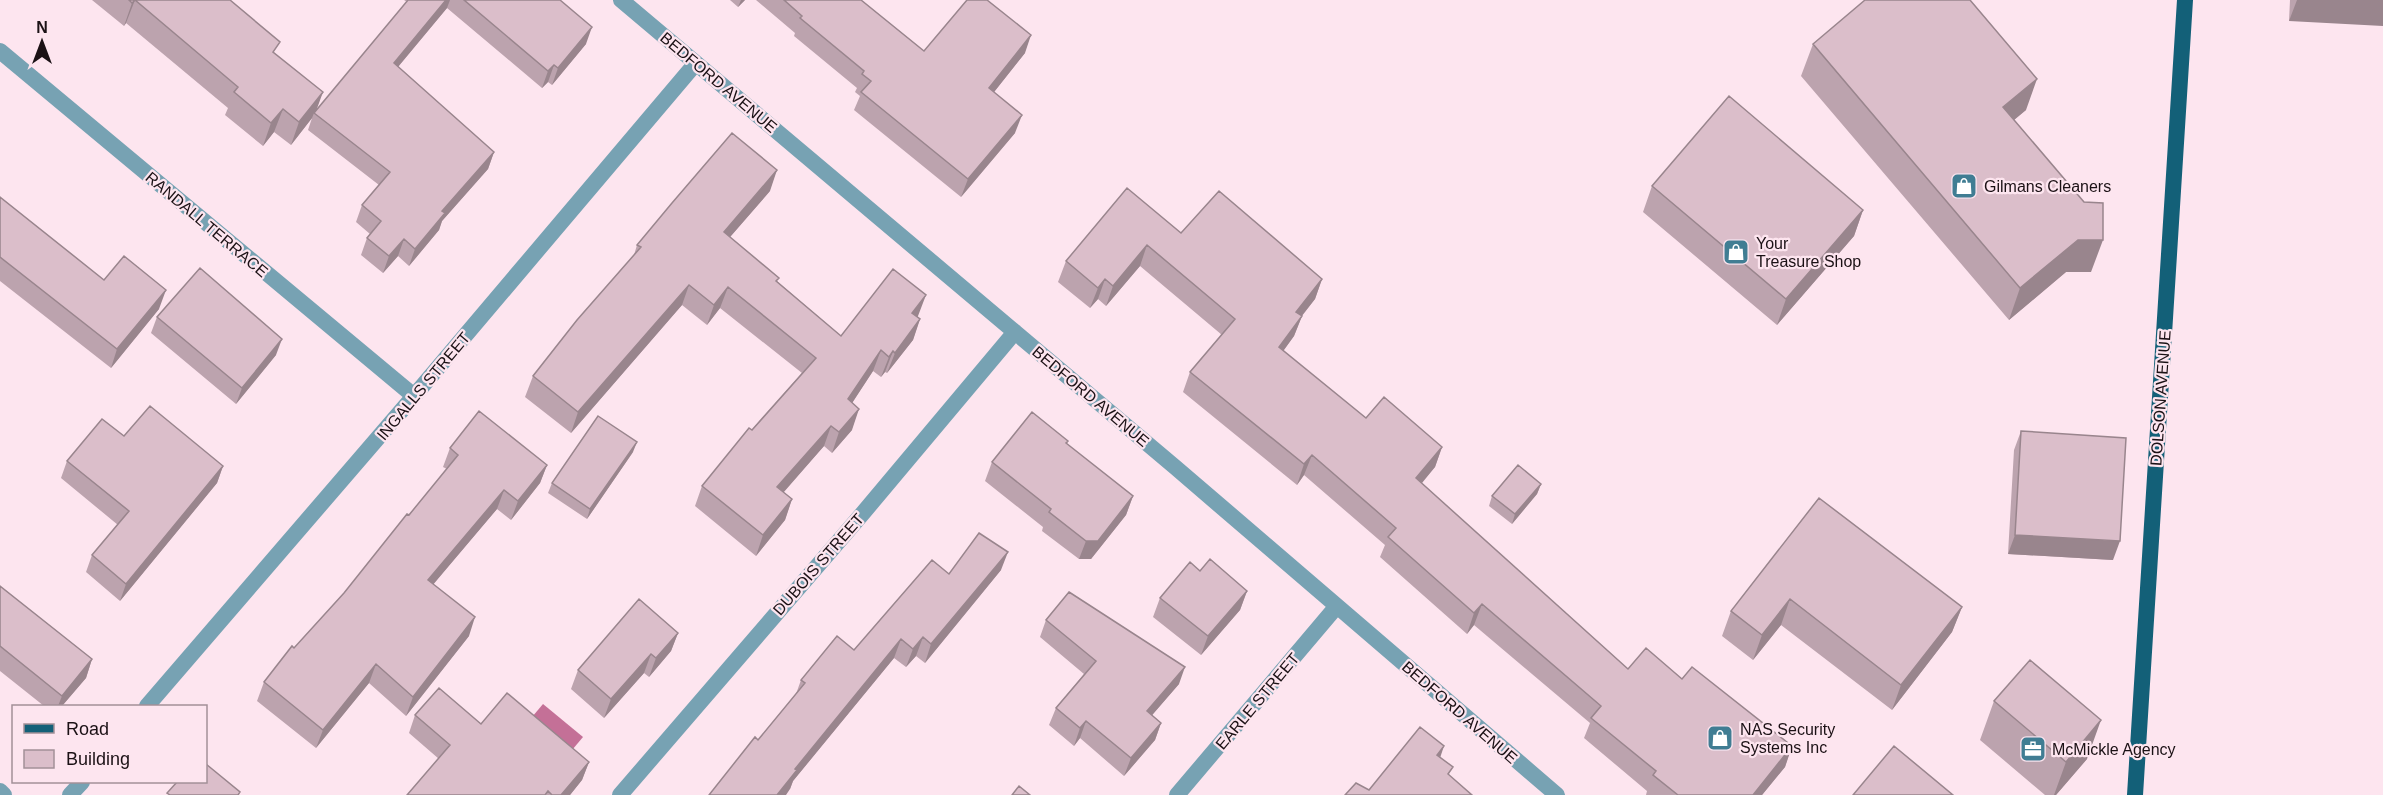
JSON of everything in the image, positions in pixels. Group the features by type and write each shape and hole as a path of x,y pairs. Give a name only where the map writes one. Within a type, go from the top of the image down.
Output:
{"main road":[{"name":"DOLSON AVENUE","path":"2135,795 2185,0"}],"street":[{"name":"BEDFORD AVENUE","path":"621,0 1015,332 1557,795"},
{"name":"RANDALL TERRACE","path":"0,51 414,396"},
{"name":"INGALLS STREET","path":"148,705 696,63"},
{"name":"DUBOIS STREET","path":"620,795 863,513 1015,332"},
{"name":"EARLE STREET","path":"1177,795 1337,606"},
{"path":"70,795 81,783"},
{"path":"0,791 4,795"}],"shaded area":[{"path":"543,704 583,737 567,756 527,723"}],"building":[{"path":"135,0 230,0 280,42 273,52 323,92 299,122 283,109 271,123 234,92 238,87"},
{"path":"408,0 446,0 394,63 494,152 442,211 445,213 415,249 404,239 389,256 367,238 381,221 362,205 390,172 314,113"},
{"path":"464,0 560,0 592,27 558,68 554,65 548,71"},
{"path":"784,0 861,0 924,51 967,0 987,0 1031,35 989,88 1022,115 968,179 861,92 871,81 862,74 864,71 800,18 802,16"},
{"name":"Gilmans Cleaners","path":"1865,0 1970,0 2037,79 2003,107 2084,202 2103,203 2103,240 2078,240 2020,288 1813,44"},
{"path":"1729,96 1863,210 1786,299 1652,186"},
{"path":"732,133 777,170 724,232 779,278 776,281 841,336 893,269 926,295 912,313 920,319 895,353 893,351 889,357 881,350 848,399 859,409 839,432 831,426 777,487 792,499 763,535 702,486 749,428 752,430 816,358 728,287 714,305 689,285 578,412 533,376 577,320 641,247 637,245"},
{"path":"1127,188 1181,233 1219,191 1322,279 1296,312 1302,316 1279,347 1366,418 1384,397 1442,447 1416,478 1628,669 1646,648 1682,679 1692,667 1792,746 1753,795 1678,795 1653,775 1656,771 1591,718 1601,706 1482,604 1474,613 1388,537 1396,528 1312,455 1304,464 1190,372 1235,319 1147,245 1113,286 1105,279 1098,288 1066,261"},
{"path":"0,197 104,280 124,256 166,290 117,349 0,257"},
{"path":"200,268 282,339 242,388 157,317"},
{"path":"150,406 223,466 126,584 92,555 129,511 67,461 102,419 124,436"},
{"path":"479,411 547,465 518,501 504,490 428,580 475,617 413,697 376,664 323,730 264,682 292,646 294,648 344,593 458,455 450,448"},
{"path":"1032,412 1068,441 1066,443 1133,496 1098,541 1086,541 1049,512 1051,509 992,462"},
{"path":"598,416 637,442 590,509 552,483"},
{"path":"2021,431 2126,438 2120,541 2015,535"},
{"path":"1518,465 1541,484 1515,514 1492,496"},
{"path":"1819,498 1962,607 1901,685 1790,599 1762,635 1731,611"},
{"path":"979,533 1008,552 931,644 923,637 913,649 901,639 795,769 797,770 777,795 709,795 755,737 758,740 805,683 801,680 837,636 854,650 932,560 949,574"},
{"path":"1210,559 1247,591 1208,636 1160,598 1190,562 1200,571"},
{"path":"0,586 92,659 62,696 0,646"},
{"path":"1069,592 1185,667 1147,711 1161,723 1131,758 1086,721 1080,728 1056,708 1096,661 1046,620"},
{"path":"639,599 678,633 656,658 651,654 611,699 578,670"},
{"path":"2030,660 2101,720 2066,762 1994,701"},
{"path":"439,688 481,724 507,693 589,762 561,795 552,795 548,791 545,795 407,795 450,745 415,715"},
{"path":"1420,727 1444,746 1437,755 1453,767 1448,774 1472,795 1345,795 1356,783 1369,790"},
{"path":"1894,746 1953,795 1853,795"},
{"path":"207,765 240,792 238,795 170,795 167,793 176,783 207,783"},
{"path":"1019,786 1030,795 1012,795"}],"place":[{"name":"Gilmans Cleaners","path":"1964,186"},
{"name":"Your Treasure Shop","path":"1736,252"},
{"name":"NAS Security Systems Inc","path":"1720,738"},
{"name":"McMickle Agency","path":"2033,749"}]}
